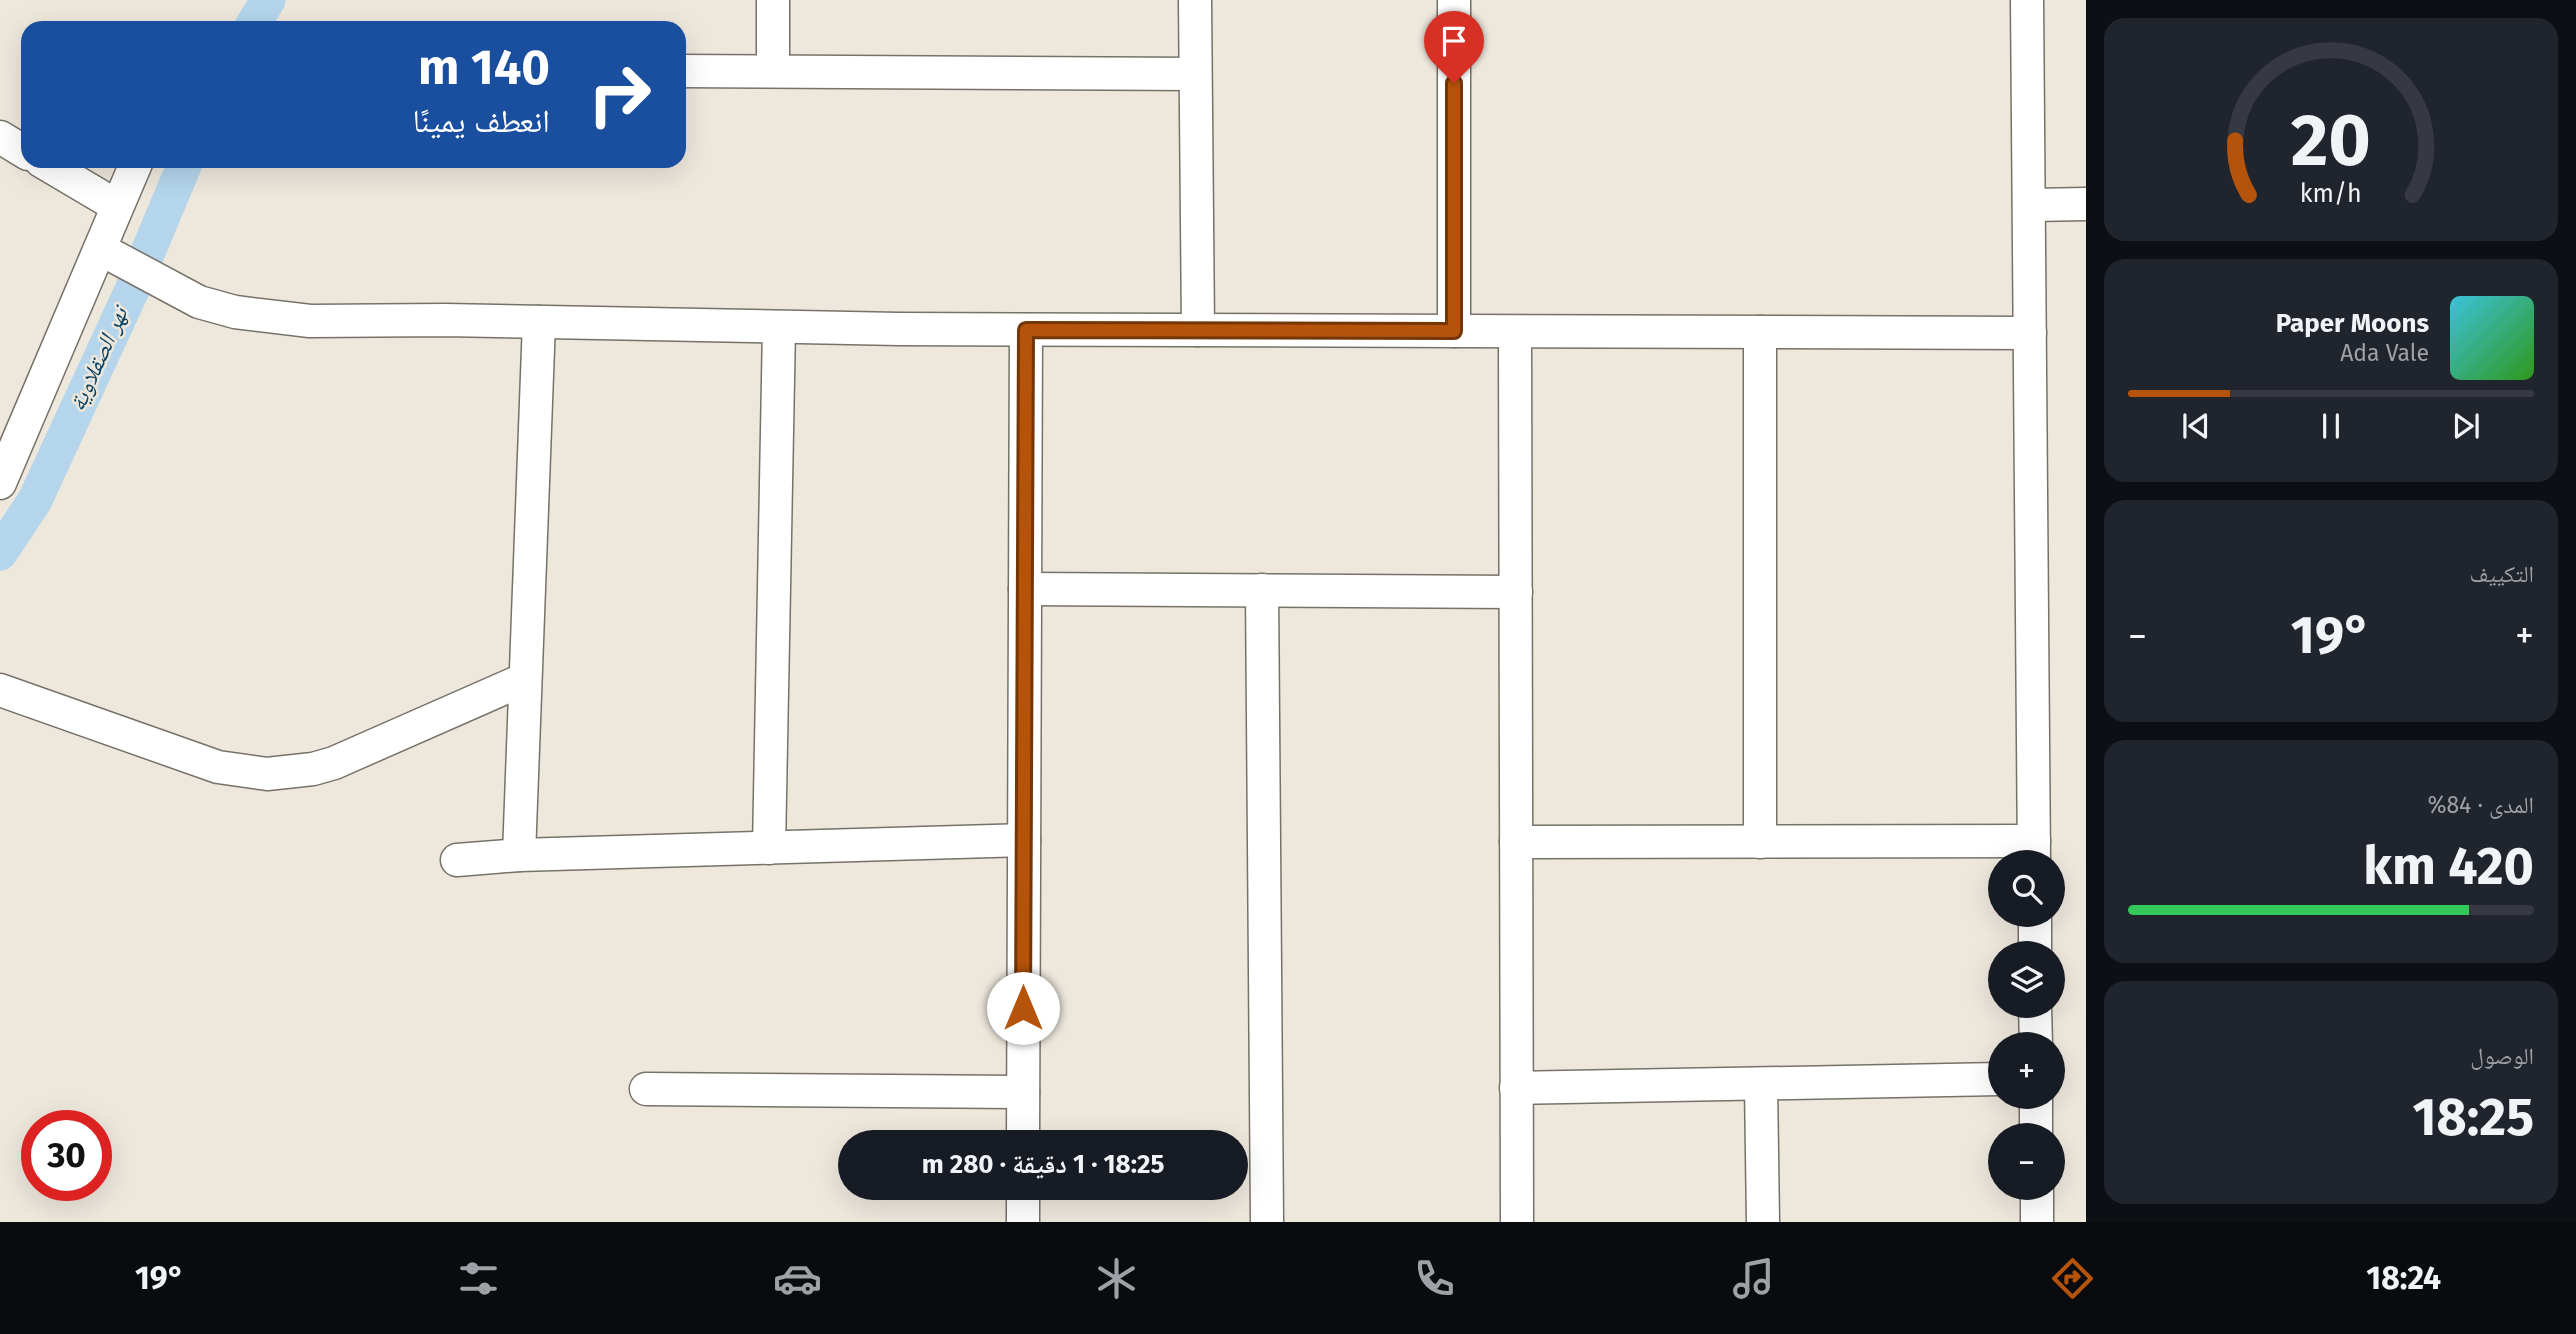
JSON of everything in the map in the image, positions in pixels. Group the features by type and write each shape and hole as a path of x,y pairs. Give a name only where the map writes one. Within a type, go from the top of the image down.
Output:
{"street":[{"path":"773,0 773,71"},
{"path":"1195,0 1198,330"},
{"path":"1454,0 1454,331"},
{"path":"2027,0 2034,850"},
{"path":"686,71 1195,74"},
{"path":"0,137 21,149"},
{"path":"53,168 117,206"},
{"path":"0,483 134,168"},
{"path":"2029,205 2086,204"},
{"path":"100,249 199,302 272,318 1026,330 2030,333"},
{"path":"519,855 539,322"},
{"path":"769,848 779,327"},
{"path":"1023,1130 1026,330"},
{"path":"1515,332 1517,1222"},
{"path":"1760,332 1760,842"},
{"path":"1025,589 1516,592"},
{"path":"1262,590 1267,1222"},
{"path":"0,690 218,767 267,774 313,769 334,763 525,679"},
{"path":"457,860 519,855 1024,840"},
{"path":"1516,842 1760,842 1988,850"},
{"path":"1516,1088 1988,1079"},
{"path":"1761,1084 1763,1222"},
{"path":"646,1089 1023,1092"},
{"path":"1023,1200 1023,1222"},
{"path":"2037,1200 2037,1222"}],"waterway":[{"name":"نهر الصقلاوية","path":"255,21 268,0"},
{"name":"نهر الصقلاوية","path":"0,553 35,500 132,290 183,168"}],"route":[{"path":"1023,1008 1026,330 1454,331 1454,83"}]}
